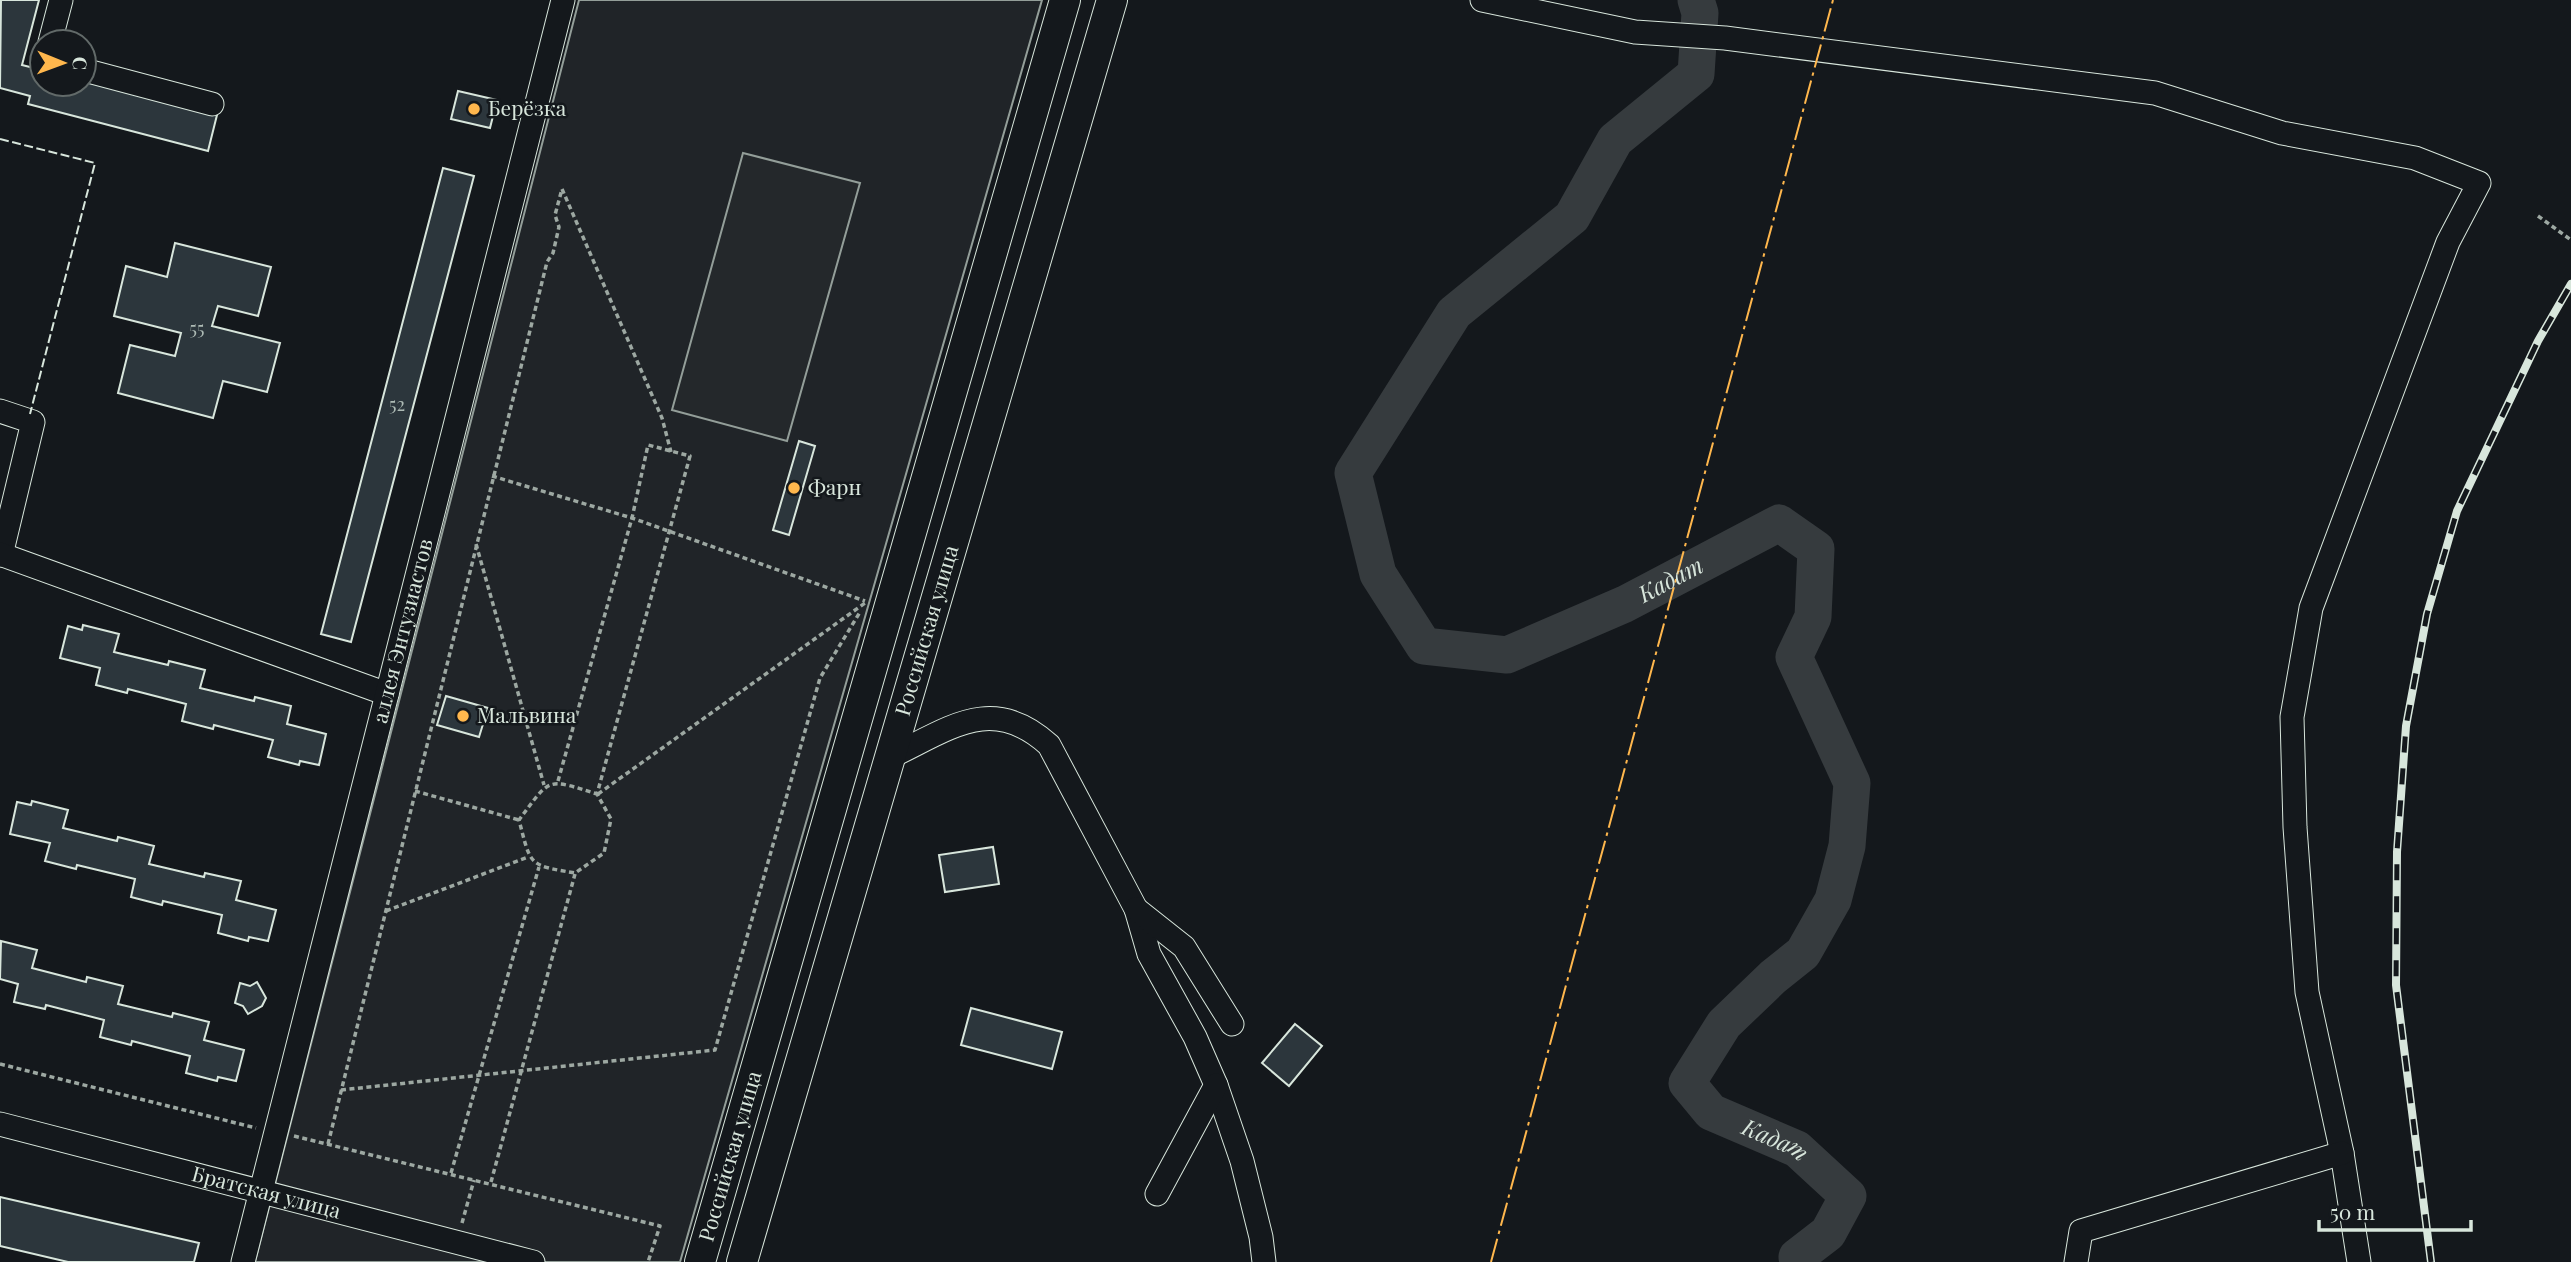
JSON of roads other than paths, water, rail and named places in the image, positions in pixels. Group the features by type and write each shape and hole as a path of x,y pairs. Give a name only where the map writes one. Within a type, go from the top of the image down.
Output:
{"main road":[{"name":"Российская улица","path":"700,1262 1065,0"},
{"name":"Российская улица","path":"742,1262 1112,0"}],"street":[{"path":"54,28 61,0"},
{"name":"аллея Энтузиастов","path":"243,1262 564,0"},
{"path":"1482,0 1634,32 1726,38 2155,93 2282,134 2415,158 2479,183 2448,242 2311,608 2292,717 2295,827 2307,992 2342,1153 2359,1262"},
{"path":"98,74 212,104"},
{"path":"0,411 33,422 1,555 387,694"},
{"path":"890,757 958,724 978,719 1016,721 1032,729 1049,745 1064,768 1136,909 1149,954 1195,1037 1216,1085 1241,1161 1261,1237 1264,1262"},
{"path":"1136,909 1184,947 1232,1024"},
{"path":"1157,1195 1216,1085"},
{"name":"Братская улица","path":"0,1124 533,1262"},
{"path":"2076,1262 2081,1231 2342,1153"}],"waterway":[{"name":"Кадат","path":"1696,0 1700,13 1696,74 1615,140 1572,217 1454,313 1353,473 1378,574 1424,646 1507,655 1625,604 1779,523 1816,549 1813,617 1794,657 1852,783 1847,846 1833,900 1803,953 1773,977 1724,1024 1687,1083 1711,1112 1797,1149 1848,1196 1828,1233 1797,1257 1800,1262"}],"railway":[{"path":"2431,1262 2396,985 2397,852 2406,726 2427,614 2457,511 2538,341 2571,284"}],"place":[{"name":"Берёзка","path":"474,109"},
{"name":"Фарн","path":"794,488"},
{"name":"Мальвина","path":"463,716"}]}
